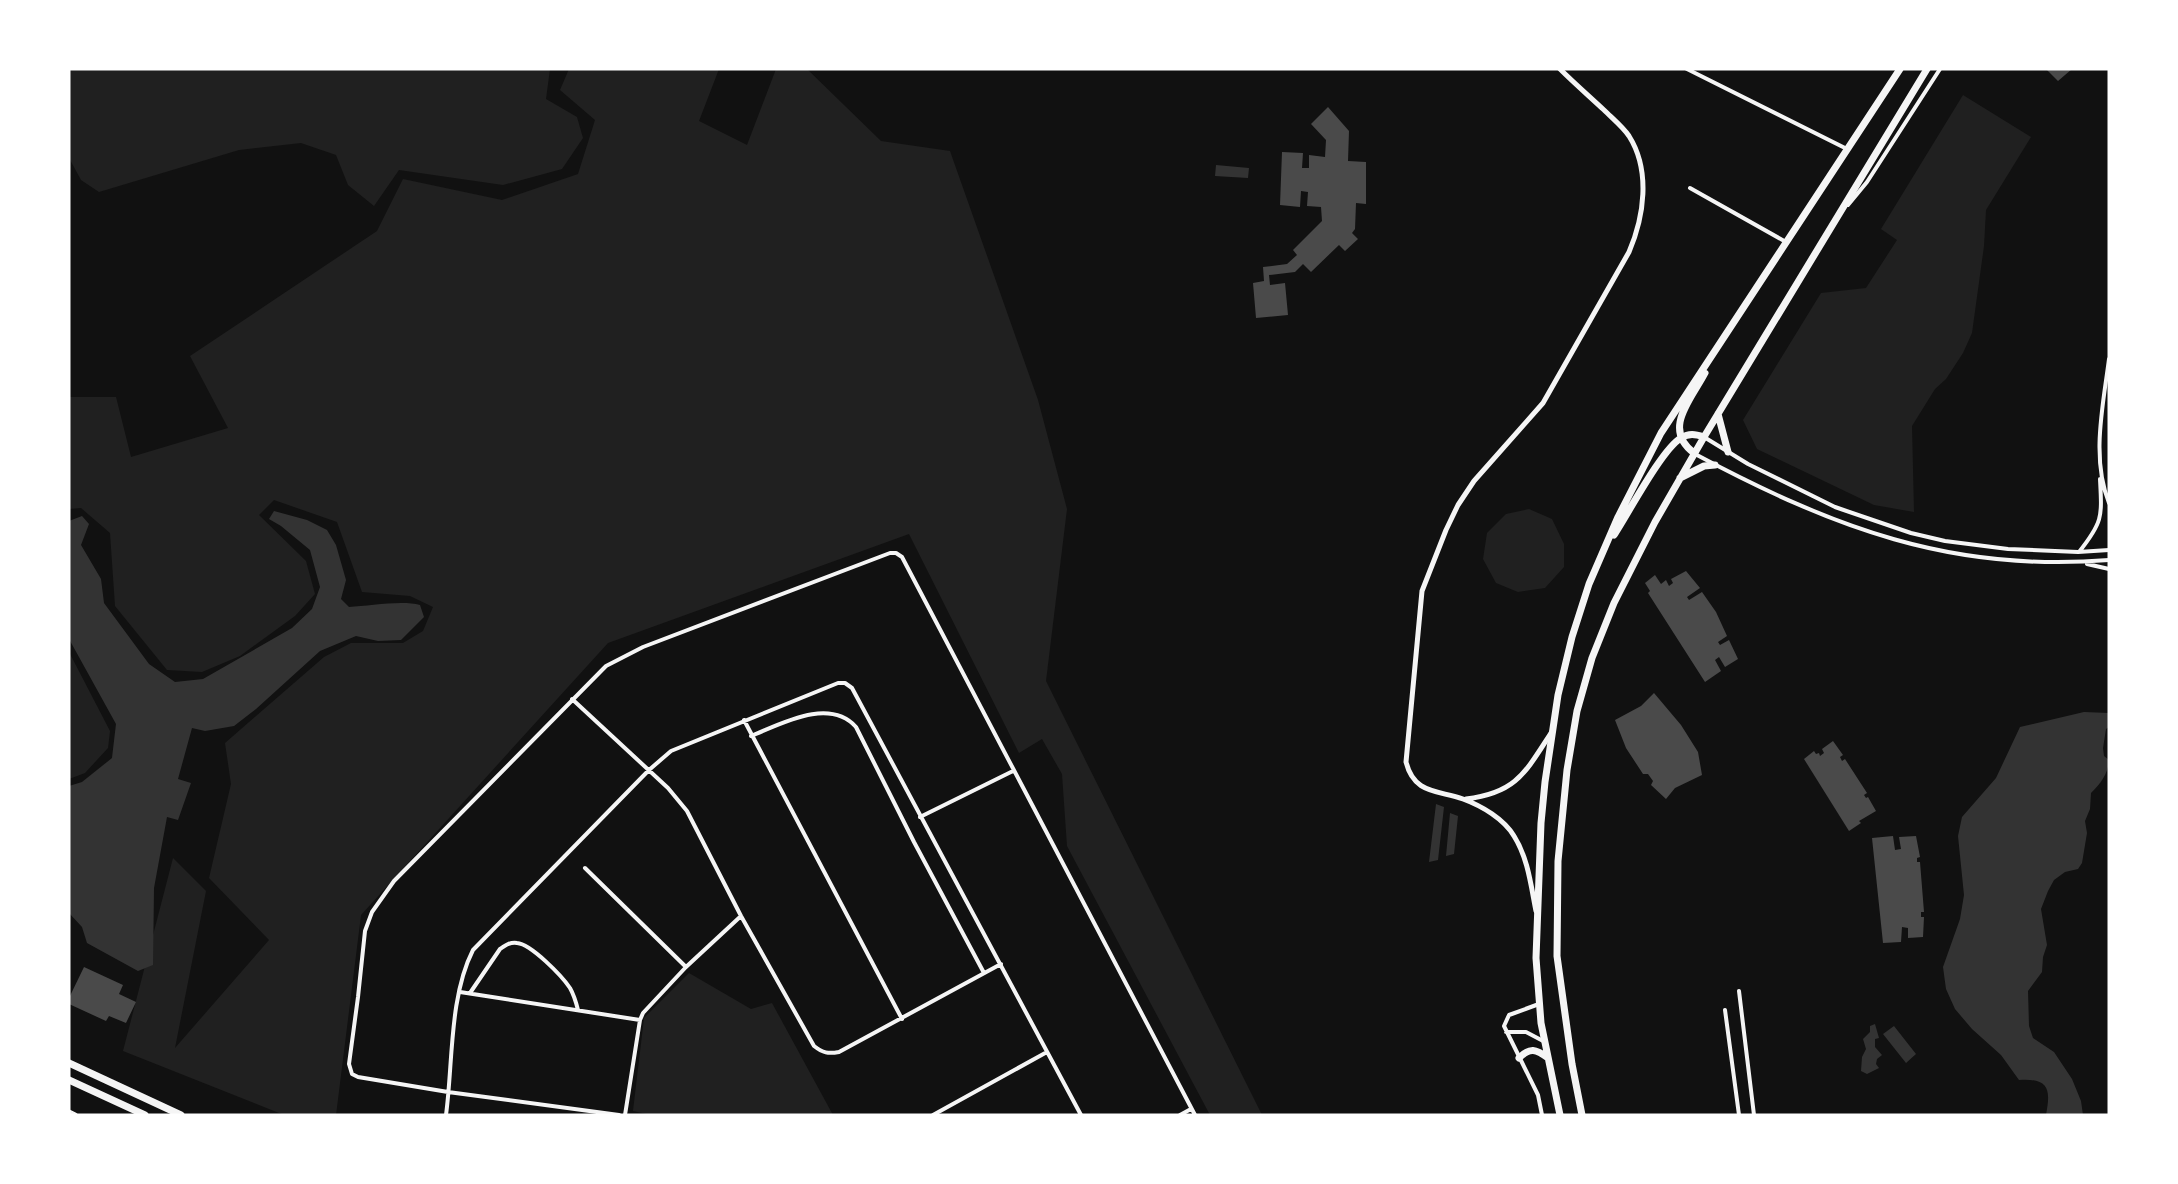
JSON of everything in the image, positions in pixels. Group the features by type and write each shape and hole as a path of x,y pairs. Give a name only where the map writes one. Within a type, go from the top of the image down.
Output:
{"highway":[{"path":"1560,1115 1539,1004 1536,958 1541,823 1558,695 1572,637 1589,584 1618,517 1661,433 1900,69"},
{"path":"1582,1115 1572,1064 1557,956 1558,861 1567,770 1577,711 1592,658 1614,603 1655,522 1694,453 1927,69"},
{"path":"1694,453 1680,438 1678,425 1683,411 1731,326"},
{"path":"1718,414 1728,452"},
{"path":"1603,553 1664,456 1680,438 1693,434 1704,437"},
{"path":"1680,478 1704,466 1715,465"},
{"path":"1519,1058 1528,1050 1533,1049 1548,1058"},
{"path":"69,1063 181,1115"},
{"path":"69,1080 145,1115"}],"street":[{"path":"1537,915 1526,866 1514,835 1495,816 1464,800 1427,790 1418,784 1409,774 1406,762 1422,591 1431,564 1458,505 1493,458 1543,403 1613,280 1638,229 1643,198 1643,180 1639,159 1629,136 1560,69"},
{"path":"1686,69 1848,150"},
{"path":"1839,215 1867,182 1940,69"},
{"path":"1690,188 1786,242"},
{"path":"2078,552 2099,525 2101,416 2109,359"},
{"path":"1704,437 1728,452 1835,507 1911,533 1945,541 2008,549 2078,552 2109,550"},
{"path":"1694,453 1742,479 1829,519 1941,552 1981,558 2080,562 2109,560"},
{"path":"2100,471 2109,503"},
{"path":"619,1115 448,1092 358,1077 349,1069 368,920 394,881 606,666 643,646 891,553 902,557 1195,1115"},
{"path":"2080,562 2109,569"},
{"path":"446,1115 460,992 467,962 473,950 671,751 838,683 845,683 852,688 1081,1115"},
{"path":"572,699 668,788 687,811 741,916 814,1046 822,1052 830,1054 839,1052 1001,964"},
{"path":"752,736 799,717 832,714 849,720 856,728 984,973"},
{"path":"744,720 902,1019"},
{"path":"1464,800 1491,795 1513,784 1528,767 1553,730"},
{"path":"920,817 1013,771"},
{"path":"585,868 686,967"},
{"path":"626,1115 640,1020 647,1006 741,916"},
{"path":"470,993 500,949 515,942 533,951 564,979 575,997 578,1010"},
{"path":"1739,991 1754,1115"},
{"path":"460,992 640,1020"},
{"path":"1539,1004 1509,1015 1504,1026 1538,1095 1542,1115"},
{"path":"1725,1010 1739,1115"},
{"path":"1506,1032 1526,1032 1545,1042"},
{"path":"933,1115 1047,1052"},
{"path":"1180,1115 1191,1109"},
{"path":"69,1112 75,1115"}],"shaded area":[{"path":"69,69 550,69 546,99 577,117 583,138 562,169 503,185 399,170 374,206 348,185 336,155 301,143 239,150 99,192 81,180 69,158"},
{"path":"569,69 719,69 699,121 747,145 776,69 807,69 881,141 950,151 1038,400 1067,509 1046,681 1262,1115 1210,1115 1067,846 1062,774 1042,739 1019,753 909,534 608,643 361,915 336,1115 284,1115 123,1051 173,858 206,891 175,1048 269,940 209,878 231,784 225,743 324,657 351,643 403,643 423,631 433,607 410,596 362,592 337,522 274,500 259,515 306,561 315,594 295,616 240,656 202,672 167,670 115,606 110,533 81,508 69,509 69,397 116,397 131,457 228,428 190,356 377,231 403,179 502,200 578,174 595,120 560,90"},
{"path":"1963,95 2031,137 1986,210 1984,246 1972,333 1963,353 1946,379 1935,389 1912,426 1914,512 1874,505 1757,449 1743,420 1821,293 1866,288 1897,240 1881,229"},
{"path":"1216,165 1249,168 1248,178 1215,176"},
{"path":"1529,509 1552,519 1564,544 1564,567 1545,588 1518,592 1496,583 1483,559 1487,533 1506,514"},
{"path":"274,511 307,520 327,530 336,545 346,580 341,599 349,607 395,603 413,604 420,605 424,617 401,640 378,641 356,636 320,651 234,726 205,731 192,728 178,779 191,783 178,820 167,817 154,888 153,965 138,971 87,943 82,927 69,913 69,786 82,782 112,758 116,724 69,639 69,521 82,516 89,524 81,545 101,579 104,603 149,664 175,682 203,679 292,628 312,609 320,587 310,550 269,519"},
{"path":"69,652 110,731 108,748 85,773 69,779"},
{"path":"2084,712 2109,713 2109,727 2106,729 2103,748 2104,756 2109,760 2107,770 2091,793 2090,809 2085,821 2087,833 2082,863 2078,869 2065,872 2054,880 2041,909 2047,945 2042,972 2028,991 2029,1026 2033,1038 2054,1052 2072,1079 2081,1101 2083,1115 2046,1115 2048,1092 2046,1087 2037,1081 2019,1080 2001,1055 1972,1029 1955,1009 1946,989 1943,967 1960,919 1964,895 1958,836 1962,817 1996,778 2020,727"},
{"path":"1436,804 1444,807 1438,860 1429,862"},
{"path":"1450,813 1458,816 1454,854 1446,856"},
{"path":"689,973 751,1009 772,1003 833,1115 651,1115 633,1111 644,1018"},
{"path":"1875,1024 1879,1038 1875,1039 1875,1047 1882,1055 1877,1059 1876,1064 1879,1068 1867,1074 1861,1071 1862,1057 1866,1049 1863,1039 1870,1032 1870,1026"},
{"path":"1894,1026 1916,1054 1906,1063 1883,1034"}],"building":[{"path":"2046,69 2072,69 2058,81"},
{"path":"1328,107 1349,131 1348,161 1366,162 1366,204 1356,203 1355,229 1352,233 1358,239 1345,251 1339,245 1311,272 1303,264 1295,272 1269,275 1270,285 1285,283 1288,315 1256,318 1253,283 1264,281 1263,267 1287,264 1297,255 1293,250 1322,221 1321,207 1307,206 1308,192 1301,191 1300,207 1280,205 1282,152 1303,153 1302,168 1309,168 1309,155 1325,157 1326,140 1311,124"},
{"path":"1686,571 1700,588 1687,597 1689,600 1702,592 1716,612 1727,636 1718,642 1720,645 1729,640 1738,659 1725,667 1719,657 1715,660 1721,671 1705,682 1648,593 1650,591 1645,583 1655,575 1661,584 1666,580 1669,586 1673,583 1671,579"},
{"path":"1654,693 1681,725 1698,752 1702,775 1675,788 1666,799 1651,785 1653,781 1648,774 1643,774 1626,748 1615,720 1641,706"},
{"path":"1833,741 1843,755 1840,757 1842,761 1845,759 1867,793 1864,795 1868,797 1876,811 1859,821 1861,823 1849,831 1804,759 1814,751 1820,756 1824,753 1822,749"},
{"path":"1893,836 1895,850 1901,849 1899,837 1916,836 1924,912 1921,912 1921,917 1924,917 1923,937 1908,938 1908,928 1902,927 1901,942 1883,943 1872,838"},
{"path":"84,967 123,985 119,994 136,1002 126,1023 109,1016 106,1021 69,1004 69,998"}]}
